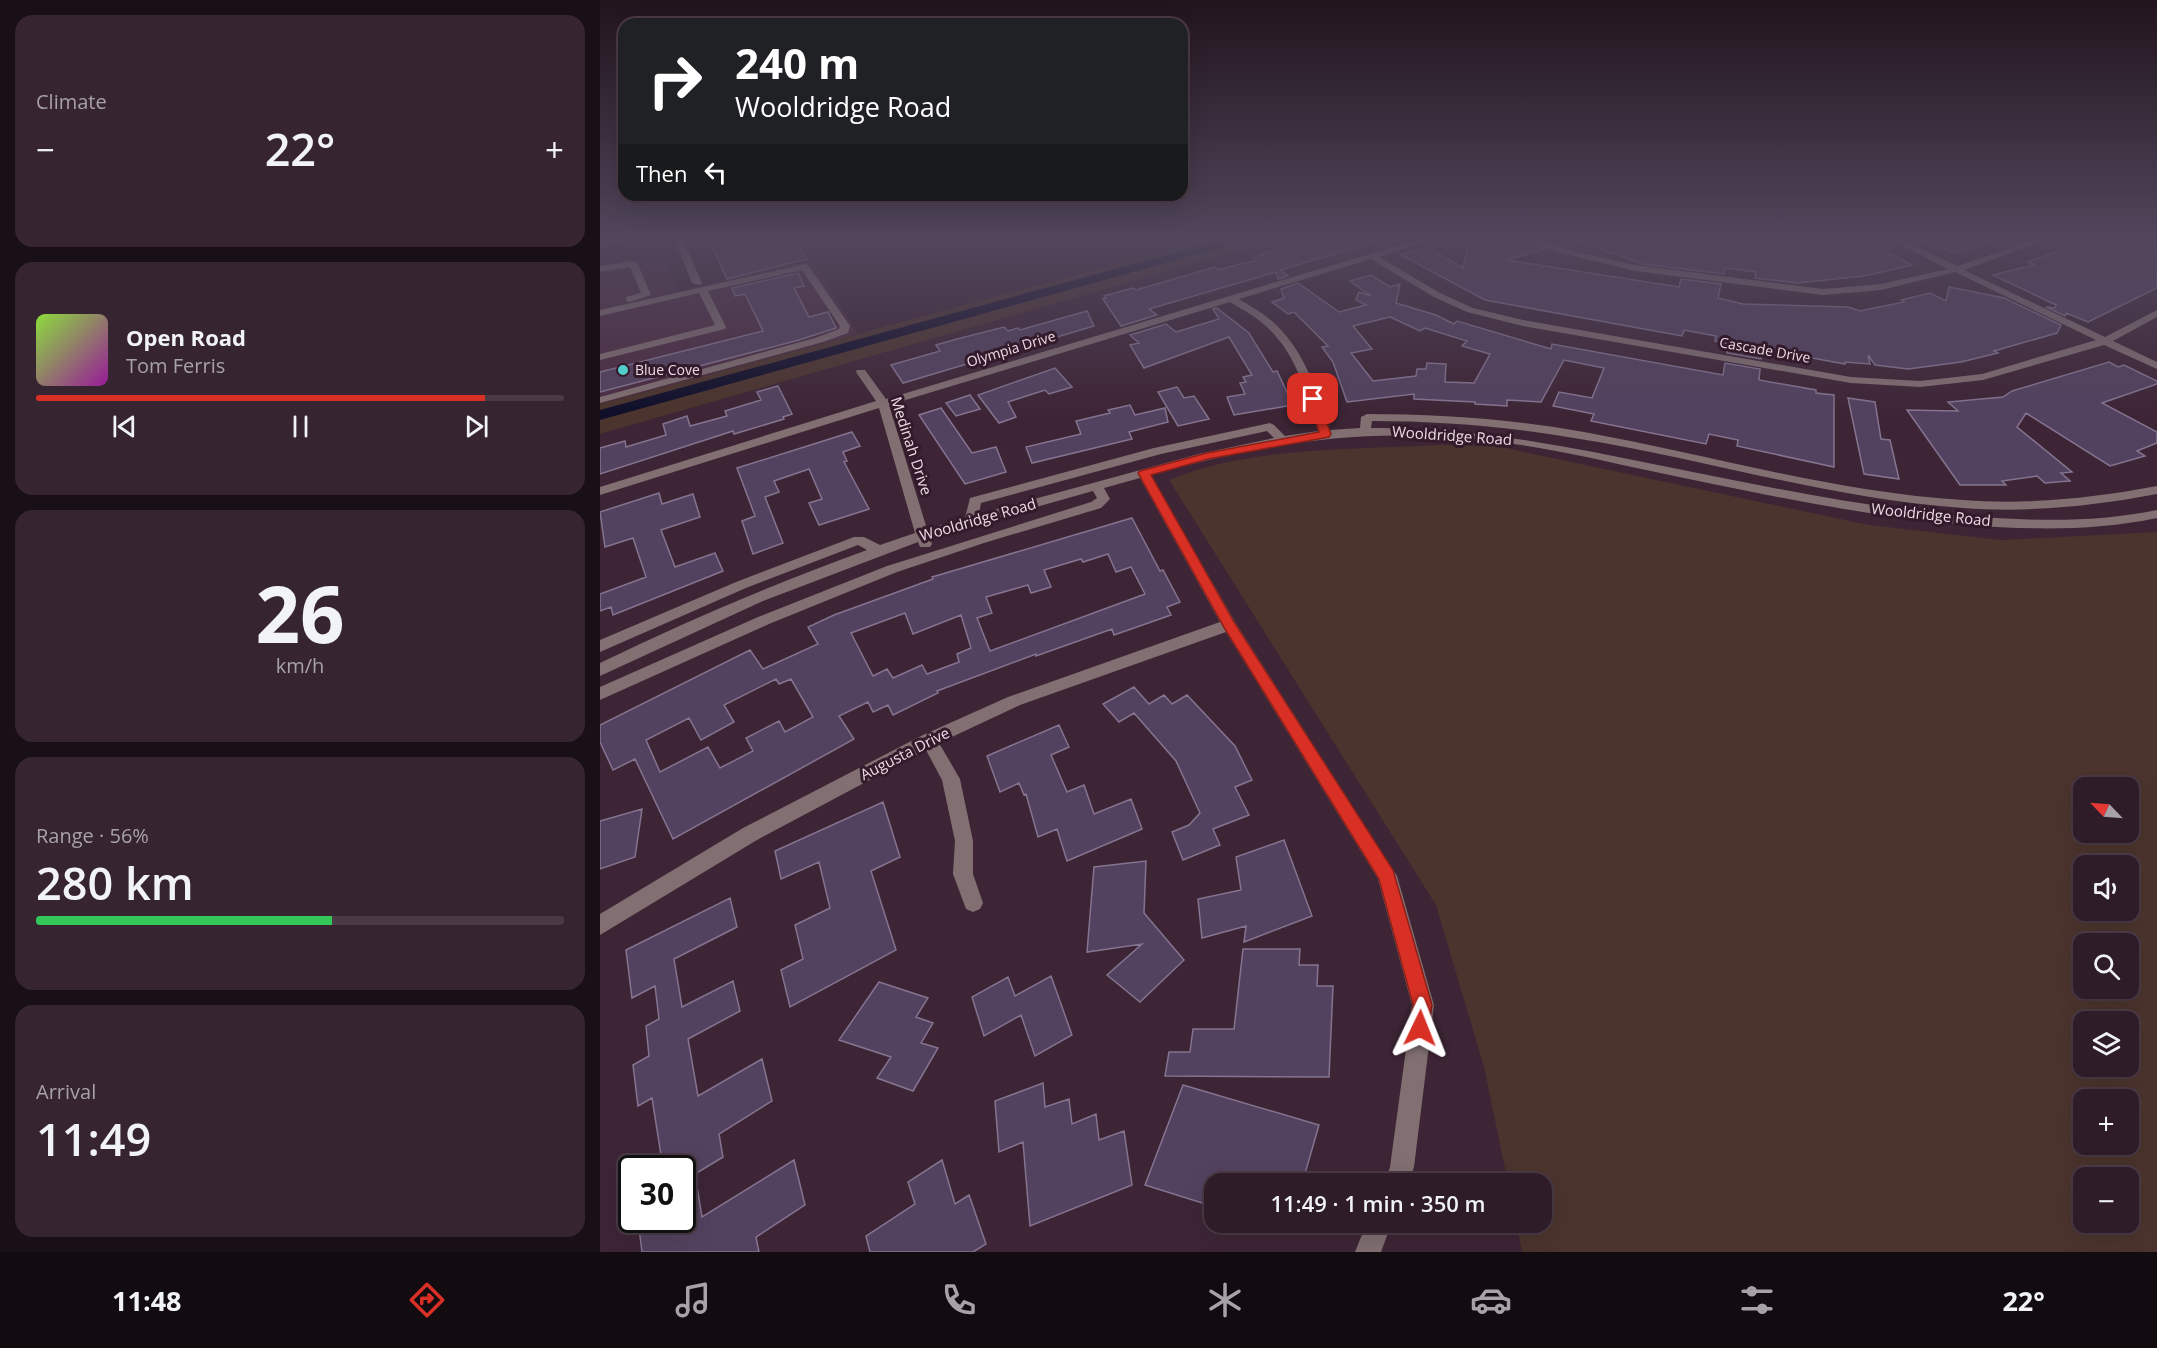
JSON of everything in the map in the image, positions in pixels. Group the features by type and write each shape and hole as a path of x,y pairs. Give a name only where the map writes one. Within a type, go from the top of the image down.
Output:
{"street":[{"path":"600,306 640,296"},
{"path":"600,313 661,296"},
{"path":"600,357 721,327 705,296"},
{"path":"600,400 844,331 845,327 825,296"},
{"name":"Olympia Drive","path":"600,491 883,403 1242,296"},
{"name":"Cascade Drive","path":"1440,296 1470,310 1523,323 1851,380 1920,384 1983,377 2105,341 2157,313"},
{"path":"2015,296 2157,366"},
{"path":"1233,299 1272,326 1291,350 1307,381 1325,434"},
{"name":"Medinah Drive","path":"861,372 883,403 921,535 930,556"},
{"path":"1365,432 1367,417 1441,417 1501,422 1857,490 1938,502 2016,506 2061,504 2115,499 2157,490"},
{"path":"971,520 975,501 1143,454 1216,436 1270,427 1282,440"},
{"name":"Wooldridge Road","path":"600,670 809,577 921,535 1207,456 1282,440 1325,434 1440,432 1504,439 1560,448 1744,486 1883,511 1953,520 2023,524 2082,523 2141,518 2157,514"},
{"path":"1744,486 1747,469"},
{"path":"1144,473 1229,625 1387,876 1423,1005 1400,1173"},
{"path":"600,694 703,646 864,579 930,556 1096,505 1104,499 1096,486"},
{"path":"2115,499 2141,518"},
{"path":"600,646 741,585 859,540 880,551"},
{"name":"Augusta Drive","path":"600,925 750,834 929,740 1014,701 1229,625"},
{"path":"929,740 951,779 964,841 963,874 973,903"},
{"path":"1368,1252 1376,1233"}],"shaded area":[{"path":"600,296 835,296 858,334 600,404"},
{"path":"996,296 1079,296 600,434 600,404"},
{"path":"1442,445 1496,446 1869,525 2001,540 2157,532 2157,1252 1522,1252 1518,1233 1552,1233 1552,1173 1506,1173 1484,1067 1436,905 1169,480 1234,461 1268,455 1338,449"}],"building":[{"path":"746,296 798,296 809,317 828,312 836,328 799,340 600,392 600,372 763,331"},
{"path":"1104,296 1192,296 1149,309 1157,315 1121,326 1103,299 1106,298"},
{"path":"1283,296 1317,296 1339,312 1366,305 1356,300 1357,296 1397,296 1396,303 1436,315 1454,324 1457,321 1551,349 1552,344 1723,375 1725,363 1760,369 1759,380 1834,395 1834,467 1737,446 1738,440 1709,434 1706,444 1591,421 1594,414 1553,406 1559,392 1592,398 1604,368 1564,360 1541,402 1507,400 1507,406 1475,404 1475,402 1414,399 1414,394 1347,402 1333,362 1322,347 1328,346 1294,312 1288,314 1272,302","holes":["1390,317 1420,331 1425,328 1467,341 1462,346 1490,354 1474,383 1445,382 1446,364 1427,363 1426,369 1417,369 1416,376 1373,381 1351,353 1372,349 1353,326"]},
{"path":"1478,296 1718,296 1743,304 1848,307 1860,311 1904,302 1901,300 1916,296 1937,296 1946,301 1947,296 1996,296 2061,325 2057,333 1994,351 1998,353 1961,362 1908,369 1875,365 1868,355 1870,364 1845,362 1845,364 1763,349 1761,359 1727,353 1729,344 1715,341 1716,336 1684,330 1682,336 1485,300"},
{"path":"2038,296 2140,296 2088,322 2066,313 2065,316 2046,307 2055,308 2056,305"},
{"path":"1217,308 1249,333 1273,372 1277,371 1293,405 1234,415 1227,397 1245,394 1240,383 1246,382 1243,377 1252,375 1229,337 1144,368 1130,345 1139,343 1130,335 1166,324 1176,332 1219,319 1213,309"},
{"path":"1087,311 1094,326 903,383 891,365 940,351 936,345 957,339 1004,327 1008,331 1018,328 1020,330"},
{"path":"2109,362 2118,367 2124,365 2157,381 2157,384 2102,403 2157,432 2157,443 2137,451 2145,456 2110,466 2026,413 2017,427 2072,472 2061,473 2070,481 2045,483 2037,476 2002,481 2006,485 1960,485 1907,410 1958,411 1948,402 2003,397 2012,391"},
{"path":"1055,368 1072,387 1049,394 1045,390 1008,402 1016,417 999,423 978,395"},
{"path":"778,386 792,414 783,417 784,419 734,434 733,431 600,474 600,448 625,441 626,447 666,435 663,424 687,416 690,426 727,416 725,411 761,400 757,392"},
{"path":"1177,387 1184,398 1194,396 1209,419 1178,426 1158,392"},
{"path":"970,395 980,409 956,416 946,403"},
{"path":"1848,398 1875,402 1881,439 1890,440 1899,479 1864,474"},
{"path":"1130,405 1135,415 1165,408 1168,422 1129,432 1132,439 1032,463 1026,447 1081,434 1076,421 1110,413 1108,410"},
{"path":"941,408 972,453 996,447 1006,472 965,484 919,415"},
{"path":"852,432 860,446 843,452 847,461 844,462 869,509 819,525 809,503 822,499 809,469 774,481 779,492 765,497 783,543 753,554 742,521 755,516 737,468"},
{"path":"659,493 662,504 693,494 700,517 661,530 675,567 715,553 723,571 613,615 611,607 600,611 600,594 646,577 633,538 605,547 600,512"},
{"path":"1132,518 1160,571 1163,570 1180,602 1167,607 1171,615 1114,635 1112,629 1036,656 1036,654 937,691 938,693 893,715 888,705 873,712 868,702 839,716 854,739 673,839 635,759 613,770 600,742 600,725 750,650 763,669 818,644 808,627 834,615 933,579 932,577","holes":["1108,554 1116,572 1131,567 1145,594 990,651 977,618 992,613 986,597 1028,585 1031,593 1051,587 1044,570","905,613 913,634 961,615 971,648 957,654 959,662 927,674 922,665 893,678 887,669 873,676 851,633","776,679 779,684 791,679 813,717 785,732 779,721 746,738 753,751 720,768 708,747 660,772 646,740 689,718 701,740 734,722 724,705"]},
{"path":"1134,687 1149,704 1164,695 1172,704 1187,695 1235,746 1252,780 1235,787 1249,815 1213,829 1220,845 1183,860 1172,832 1189,825 1200,813 1176,761 1134,713 1119,722 1103,704"},
{"path":"1059,725 1069,747 1051,755 1067,792 1084,785 1094,814 1131,799 1142,829 1067,861 1057,829 1038,837 1026,794 1024,795 1019,783 1000,792 987,756"},
{"path":"883,802 900,857 871,871 896,950 790,1007 781,970 803,959 795,925 830,908 819,862 781,879 775,851"},
{"path":"642,809 635,857 600,869 600,821"},
{"path":"1284,840 1312,916 1244,942 1246,926 1202,938 1198,899 1241,890 1236,857"},
{"path":"1146,861 1144,913 1184,960 1140,1002 1107,975 1142,944 1087,952 1094,867"},
{"path":"730,898 737,927 674,959 682,1007 733,981 740,1011 688,1039 698,1096 762,1059 772,1101 719,1134 723,1157 696,1173 696,1155 661,1155 652,1098 638,1106 633,1065 649,1056 646,1026 659,1019 655,986 632,998 626,950"},
{"path":"1243,949 1300,949 1299,965 1318,965 1317,986 1333,986 1329,1077 1165,1076 1169,1052 1190,1052 1193,1029 1234,1029"},
{"path":"1051,976 1072,1035 1035,1056 1021,1015 984,1036 972,997 1008,977 1015,996"},
{"path":"879,982 928,998 916,1017 933,1023 921,1043 938,1048 913,1091 877,1078 891,1057 839,1040"},
{"path":"1043,1083 1045,1107 1069,1099 1072,1124 1096,1114 1099,1140 1124,1131 1132,1185 1030,1226 1023,1142 999,1152 995,1101"},
{"path":"1183,1085 1319,1125 1305,1173 1204,1173 1204,1204 1145,1185"},
{"path":"794,1160 805,1205 756,1237 759,1252 642,1252 640,1233 696,1233 696,1180 702,1217"},
{"path":"942,1160 955,1204 969,1195 986,1244 973,1252 870,1252 866,1236 915,1204 908,1182"}],"waterway":[{"path":"600,415 1029,296"}],"place":[{"name":"Blue Cove","path":"623,370"}],"route":[{"path":"1313,399 1325,434 1282,440 1207,456 1144,473 1229,625 1387,876 1423,1005 1420,1028"}]}
